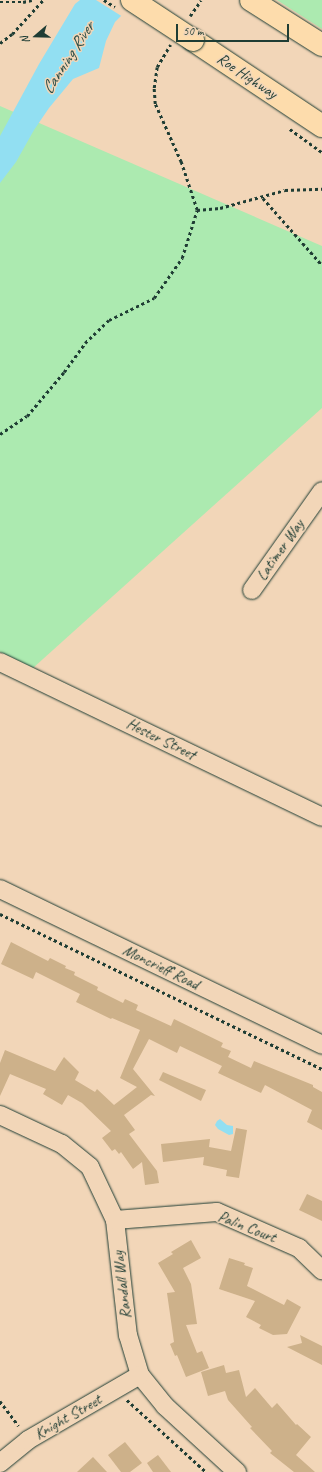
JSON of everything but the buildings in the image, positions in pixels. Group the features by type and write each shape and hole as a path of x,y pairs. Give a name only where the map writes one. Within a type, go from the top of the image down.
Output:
{"highway":[{"name":"Roe Highway","path":"132,0 322,126"},
{"path":"251,0 322,46"}],"street":[{"name":"Latimer Way","path":"252,590 322,491"},
{"name":"Hester Street","path":"0,662 322,817"},
{"name":"Moncrieff Road","path":"0,889 322,1045"},
{"name":"Randall Way","path":"0,1115 62,1144 90,1167 114,1220 128,1336 140,1375 165,1406 236,1472"},
{"name":"Palin Court","path":"114,1220 217,1212 299,1248 322,1270"},
{"name":"Knight Street","path":"0,1463 28,1440 140,1375"}],"path":[{"path":"0,2 23,2 32,0"},
{"path":"0,43 12,34 43,0"},
{"path":"188,18 201,0"},
{"path":"0,434 27,416 64,372 85,343 110,320 154,298 182,258 197,210 181,162 156,104 154,88 157,67 163,53 172,42"},
{"path":"197,210 220,208 284,190 322,189"},
{"path":"262,197 322,265"},
{"path":"0,914 322,1069"},
{"path":"0,1402 28,1440"}],"green space":[{"path":"277,0 322,0 322,29"},
{"path":"0,106 322,246 322,408 33,668 0,652"}],"water":[{"name":"Canning River","path":"80,0 137,0 115,22 106,41 99,68 73,79 49,108 34,130 16,162 0,183 0,136 39,64 75,4"},
{"path":"220,1119 227,1125 233,1126 233,1134 229,1135 218,1129 215,1125"}],"pier":[{"path":"96,0 139,0 123,17"}]}
